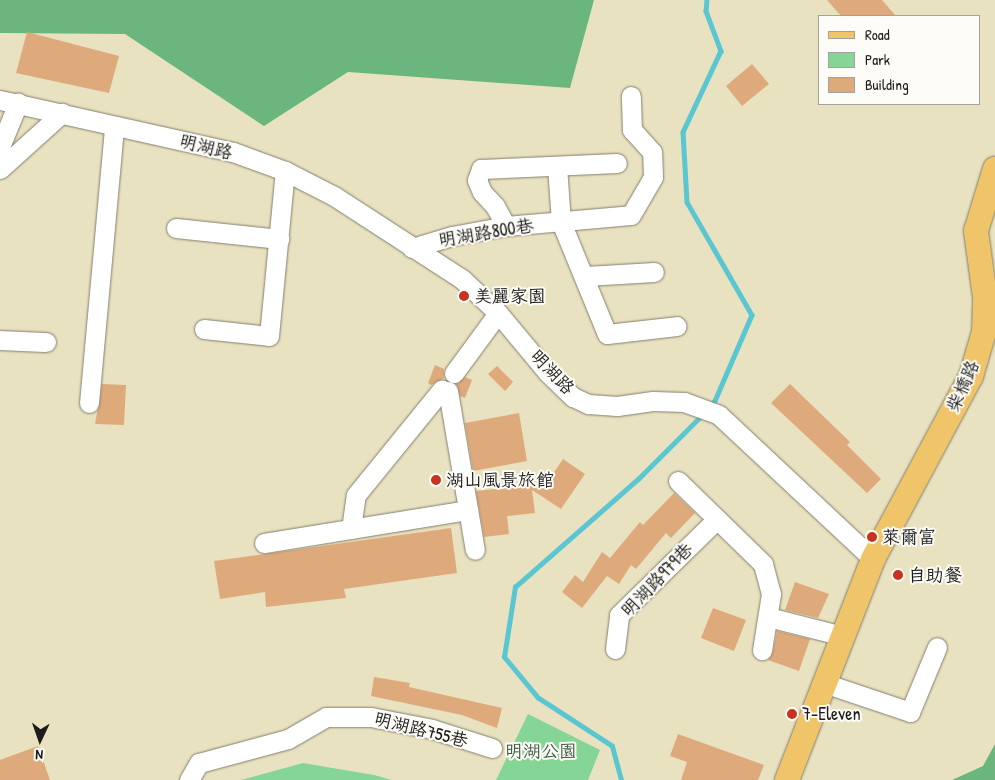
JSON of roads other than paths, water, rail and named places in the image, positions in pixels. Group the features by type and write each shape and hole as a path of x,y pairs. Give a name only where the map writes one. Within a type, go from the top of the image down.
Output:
{"main road":[{"name":"柴橋路","path":"873,559 971,376 989,337 976,231 995,169"},
{"path":"787,780 873,559"}],"street":[{"name":"明湖路800巷","path":"412,248 452,236 506,226 631,215 653,177 652,152 632,130 631,96"},
{"path":"0,147 9,102"},
{"name":"明湖路","path":"9,102 233,152 285,171 334,196 462,279 498,313 548,373 573,397 588,404 617,406 653,401 696,405 719,414 873,559"},
{"path":"0,169 62,114"},
{"path":"89,402 114,126"},
{"path":"506,226 495,206 482,192 477,180 481,169 617,163"},
{"path":"557,166 561,222 569,247 586,276 607,334 677,326"},
{"path":"204,329 270,336 285,171"},
{"path":"176,228 279,239"},
{"path":"586,276 654,272"},
{"path":"454,373 498,313"},
{"path":"0,340 46,342"},
{"path":"351,529 356,495 445,390 475,550"},
{"path":"678,481 763,564 771,594 762,650"},
{"path":"264,543 468,510"},
{"name":"明湖路979巷","path":"615,649 619,615 717,519"},
{"path":"768,617 843,636"},
{"path":"824,682 910,712 937,647"},
{"name":"明湖路755巷","path":"189,780 198,763 288,739 326,717 371,717 432,729 492,748"}],"waterway":[{"path":"707,0 706,11 721,51 683,132 687,202 752,315 715,401 709,407"},
{"path":"621,780 612,746 538,698 504,657 515,587 638,479 702,415"}],"place":[{"name":"美麗家園","path":"464,296"},
{"name":"湖山風景旅館","path":"436,480"},
{"name":"萊爾富","path":"872,537"},
{"name":"自助餐","path":"898,575"},
{"name":"7-Eleven","path":"792,714"}],"park label":[{"name":"明湖公園","path":"541,751"}]}
